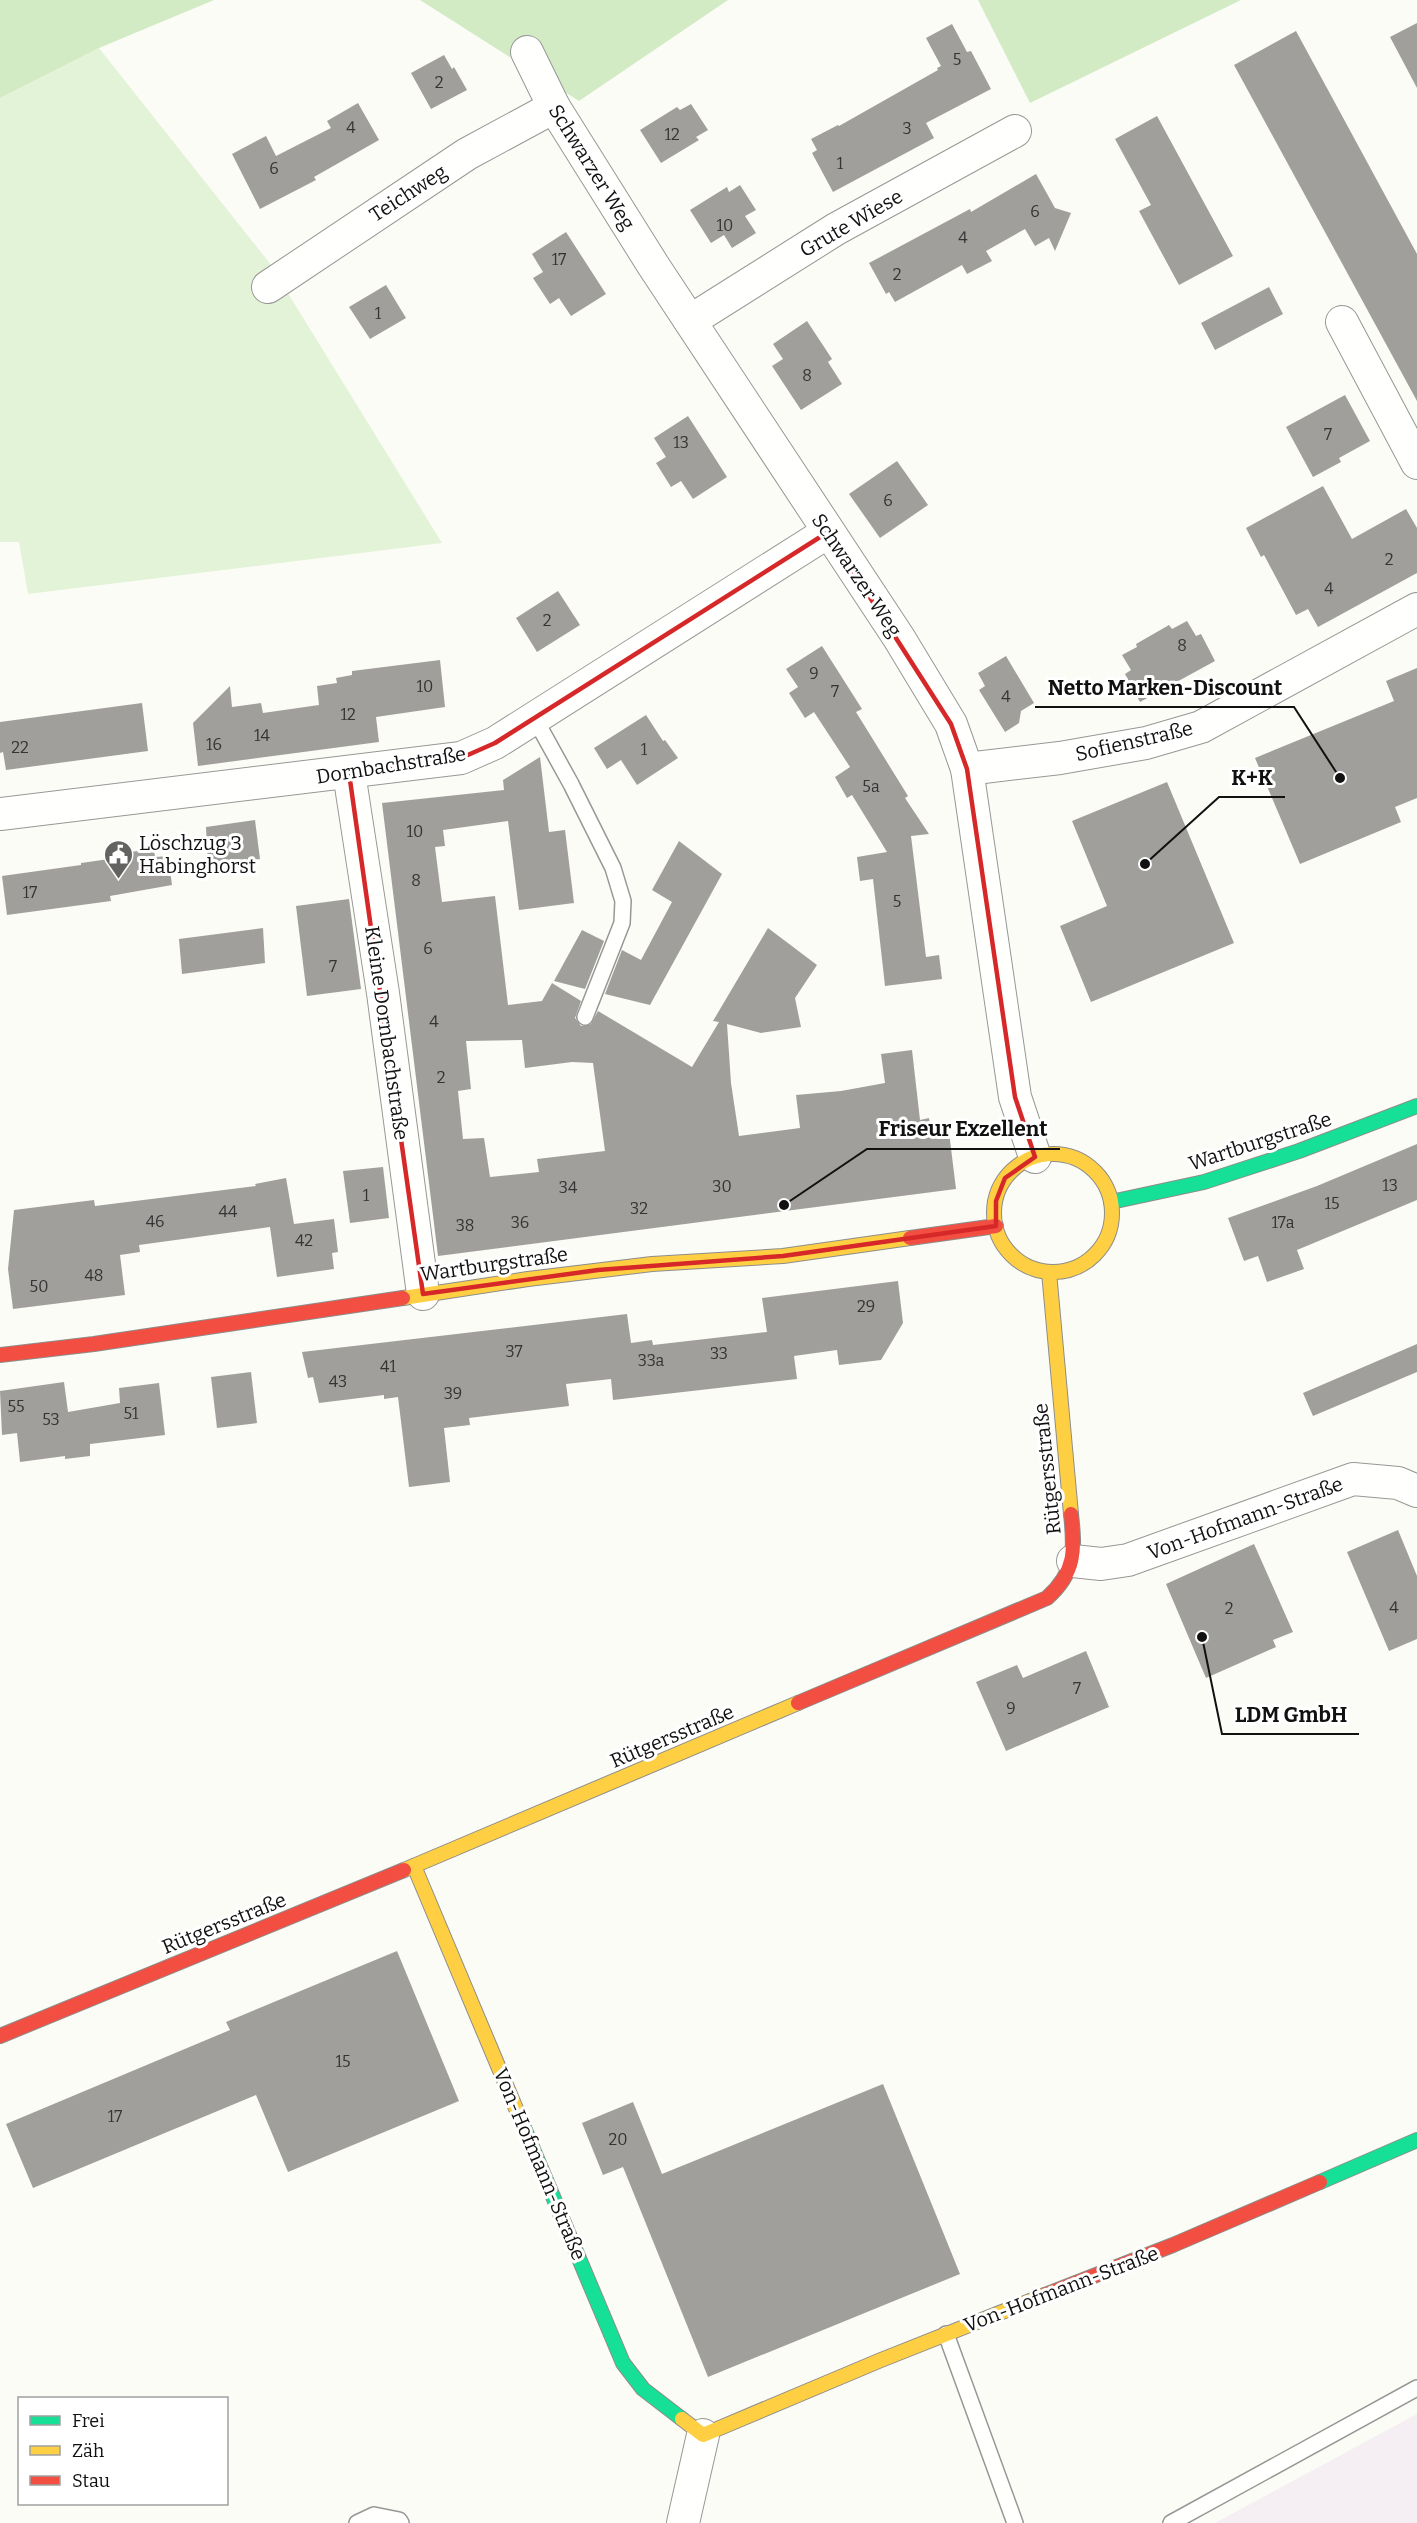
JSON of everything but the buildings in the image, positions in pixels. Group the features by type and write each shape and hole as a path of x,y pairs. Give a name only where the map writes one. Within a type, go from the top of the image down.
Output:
{"street":[{"name":"Schwarzer Weg","path":"527,52 554,107 690,321 899,638 951,724 967,769 1015,1098 1035,1156"},
{"name":"Teichweg","path":"268,287 467,154 554,107"},
{"name":"Grute Wiese","path":"690,321 837,229 1015,131"},
{"path":"1342,322 1417,463"},
{"name":"Dornbachstraße","path":"0,814 461,758 495,743 828,532"},
{"name":"Sofienstraße","path":"967,769 1060,758 1146,743 1201,727 1417,609"},
{"name":"Kleine Dornbachstraße","path":"349,773 383,993 423,1294"},
{"name":"Wartburgstraße","path":"1111,1202 1204,1182 1299,1151 1417,1106"},
{"path":"1064,1154 1089,1166 1100,1176 1111,1202 1109,1234 1097,1252 1080,1266 1059,1272 1030,1268 1014,1258 1002,1243 996,1226 996,1201 1005,1178 1019,1165 1035,1156 1064,1154"},
{"name":"Wartburgstraße","path":"0,1355 94,1344 609,1268 783,1256 996,1226"},
{"name":"Rütgersstraße","path":"0,2036 414,1866 1047,1598 1064,1583 1072,1561 1074,1542 1049,1272"},
{"name":"Von-Hofmann-Straße","path":"1072,1561 1101,1564 1128,1560 1353,1479 1398,1483 1417,1491"},
{"name":"Von-Hofmann-Straße","path":"414,1866 623,2363 643,2389 703,2435 946,2334 1173,2245 1417,2140"},
{"path":"683,2523 703,2435"}],"lane":[{"path":"534,717 613,868 623,901 622,923 585,1017"},
{"path":"946,2334 1015,2523"},
{"path":"1172,2523 1417,2388"},
{"path":"357,2523 374,2515 399,2520 401,2523"}],"highlighted area":[{"path":"828,532 951,724 967,769 1015,1097 1035,1157 1005,1178 996,1201 996,1226 783,1256 598,1270 423,1294 349,773 461,758 495,743"}],"shaded area":[{"path":"1417,2414 1417,2523 1215,2523"}],"green space":[{"path":"0,0 214,0 99,48 0,98"},
{"path":"420,0 728,0 579,101"},
{"path":"978,0 1241,0 1030,103"},
{"path":"99,48 268,261 442,543 28,594 19,542 0,542 0,98"}],"traffic: fast":[{"path":"1111,1202 1204,1182 1299,1151 1417,1106"},
{"path":"522,2123 623,2363 643,2389 682,2419"},
{"path":"1320,2182 1417,2140"}],"traffic: slow":[{"path":"1053,1154 1076,1159 1095,1171 1107,1190 1112,1213 1107,1236 1095,1255 1076,1267 1053,1272 1030,1267 1011,1255 999,1236 994,1213 999,1190 1011,1171 1030,1159 1053,1154"},
{"path":"403,1298 528,1279 652,1264 783,1256 910,1238"},
{"path":"1049,1272 1071,1514"},
{"path":"404,1870 798,1703"},
{"path":"414,1866 522,2123"},
{"path":"682,2419 703,2435 881,2360 1045,2295"}],"traffic: jam":[{"path":"910,1238 996,1226"},
{"path":"0,1355 94,1344 403,1298"},
{"path":"798,1703 1047,1598 1064,1579 1071,1560 1073,1550 1071,1514"},
{"path":"0,2036 404,1870"},
{"path":"1045,2295 1173,2245 1320,2182"}],"place":[{"name":"Netto Marken-Discount","path":"1340,778"},
{"name":"K+K","path":"1145,864"},
{"name":"Löschzug 3 Habinghorst","path":"118,880"},
{"name":"Friseur Exzellent","path":"784,1205"},
{"name":"LDM GmbH","path":"1202,1637"}]}
